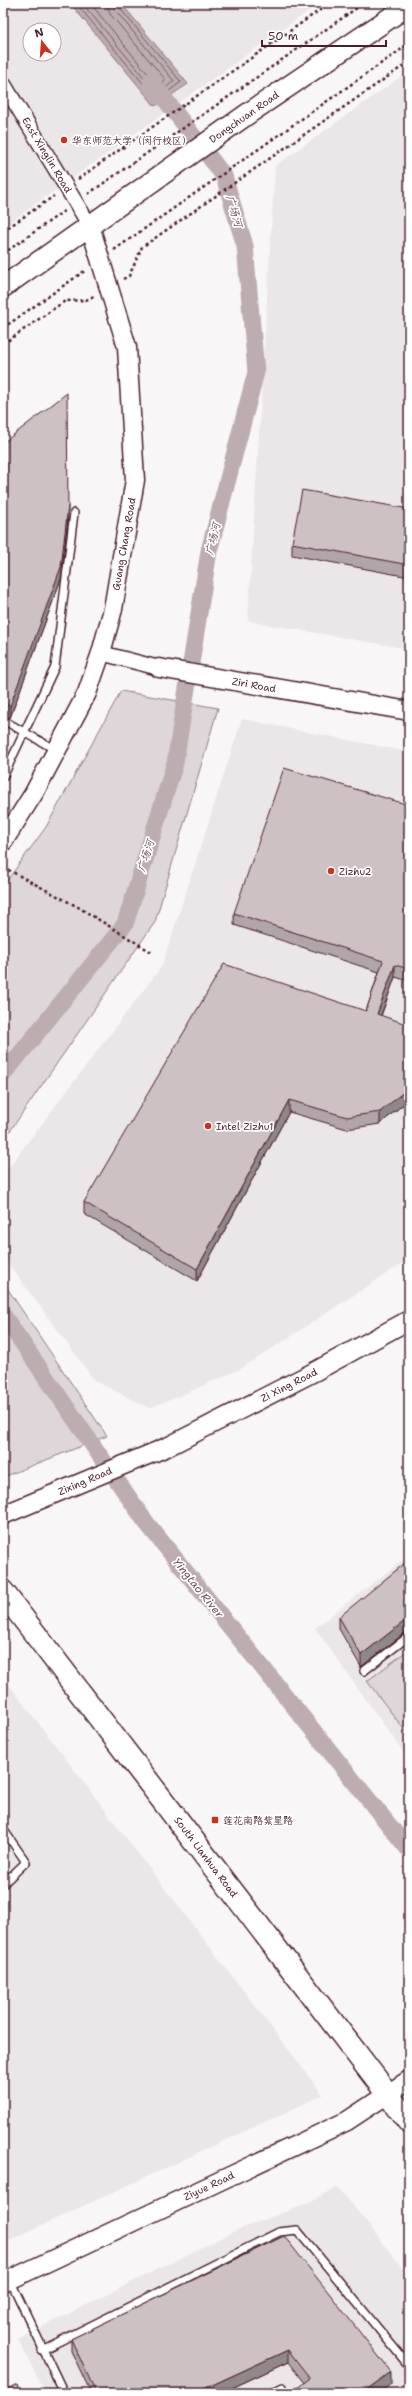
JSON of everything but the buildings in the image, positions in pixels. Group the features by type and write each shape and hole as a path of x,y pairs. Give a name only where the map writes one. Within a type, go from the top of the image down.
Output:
{"main road":[{"name":"Dongchuan Road","path":"3,286 249,113 409,5"},
{"name":"South Lianhua Road","path":"3,1592 386,2094 409,2122"}],"street":[{"name":"East Xinglin Road","path":"3,83 90,226"},
{"name":"Guang Chang Road","path":"3,842 34,793 87,693 101,653 113,609 135,480 127,346 90,226"},
{"name":"Ziri Road","path":"101,653 159,668 409,711"},
{"name":"Zi Xing Road","path":"167,1447 314,1372 409,1320"},
{"name":"Zixing Road","path":"3,1515 167,1447"},
{"name":"Ziyue Road","path":"6,2281 347,2121 409,2080"}],"lane":[{"path":"3,777 55,667 74,513"},
{"path":"3,720 56,750"},
{"path":"364,1671 409,1636"},
{"path":"3,1829 26,1862 3,1884"},
{"path":"42,2350 278,2232 297,2230 409,2366"},
{"path":"6,2281 64,2393"},
{"path":"271,2393 283,2387"}],"path":[{"path":"145,132 330,3"},
{"path":"156,147 364,3"},
{"path":"193,195 409,44"},
{"path":"197,209 409,62"},
{"path":"3,868 78,907 152,953"}],"shaded area":[{"name":"华东师范大学（闵行校区）","path":"3,3 320,3 3,227"},
{"path":"409,71 409,649 248,621 275,166"},
{"path":"121,691 218,708 155,922 3,1141 3,886 46,827"},
{"path":"242,719 409,752 409,1259 242,1368 180,1396 149,1408 95,1381 5,1259 3,1175 162,966"},
{"path":"3,1282 107,1436 3,1477"},
{"path":"409,1555 409,1760 315,1628"},
{"path":"407,1651 409,1654 409,1736 367,1681"},
{"path":"3,1677 323,2095 3,2243"},
{"path":"338,2187 409,2276 409,2393 45,2393 18,2339 237,2230 301,2206"}],"water":[{"path":"70,3 121,3 188,84 155,106"}],"waterway":[{"name":"广场河","path":"3,1075 125,924 175,763 209,551 256,372 245,246 224,176 151,81"},
{"name":"Yingtao River","path":"3,1315 145,1521 409,1850"}],"place":[{"name":"华东师范大学（闵行校区）","path":"64,140"},
{"name":"Zizhu2","path":"331,871"},
{"name":"Intel Zizhu1","path":"208,1126"},
{"name":"莲花南路紫星路","path":"215,1820"}]}
